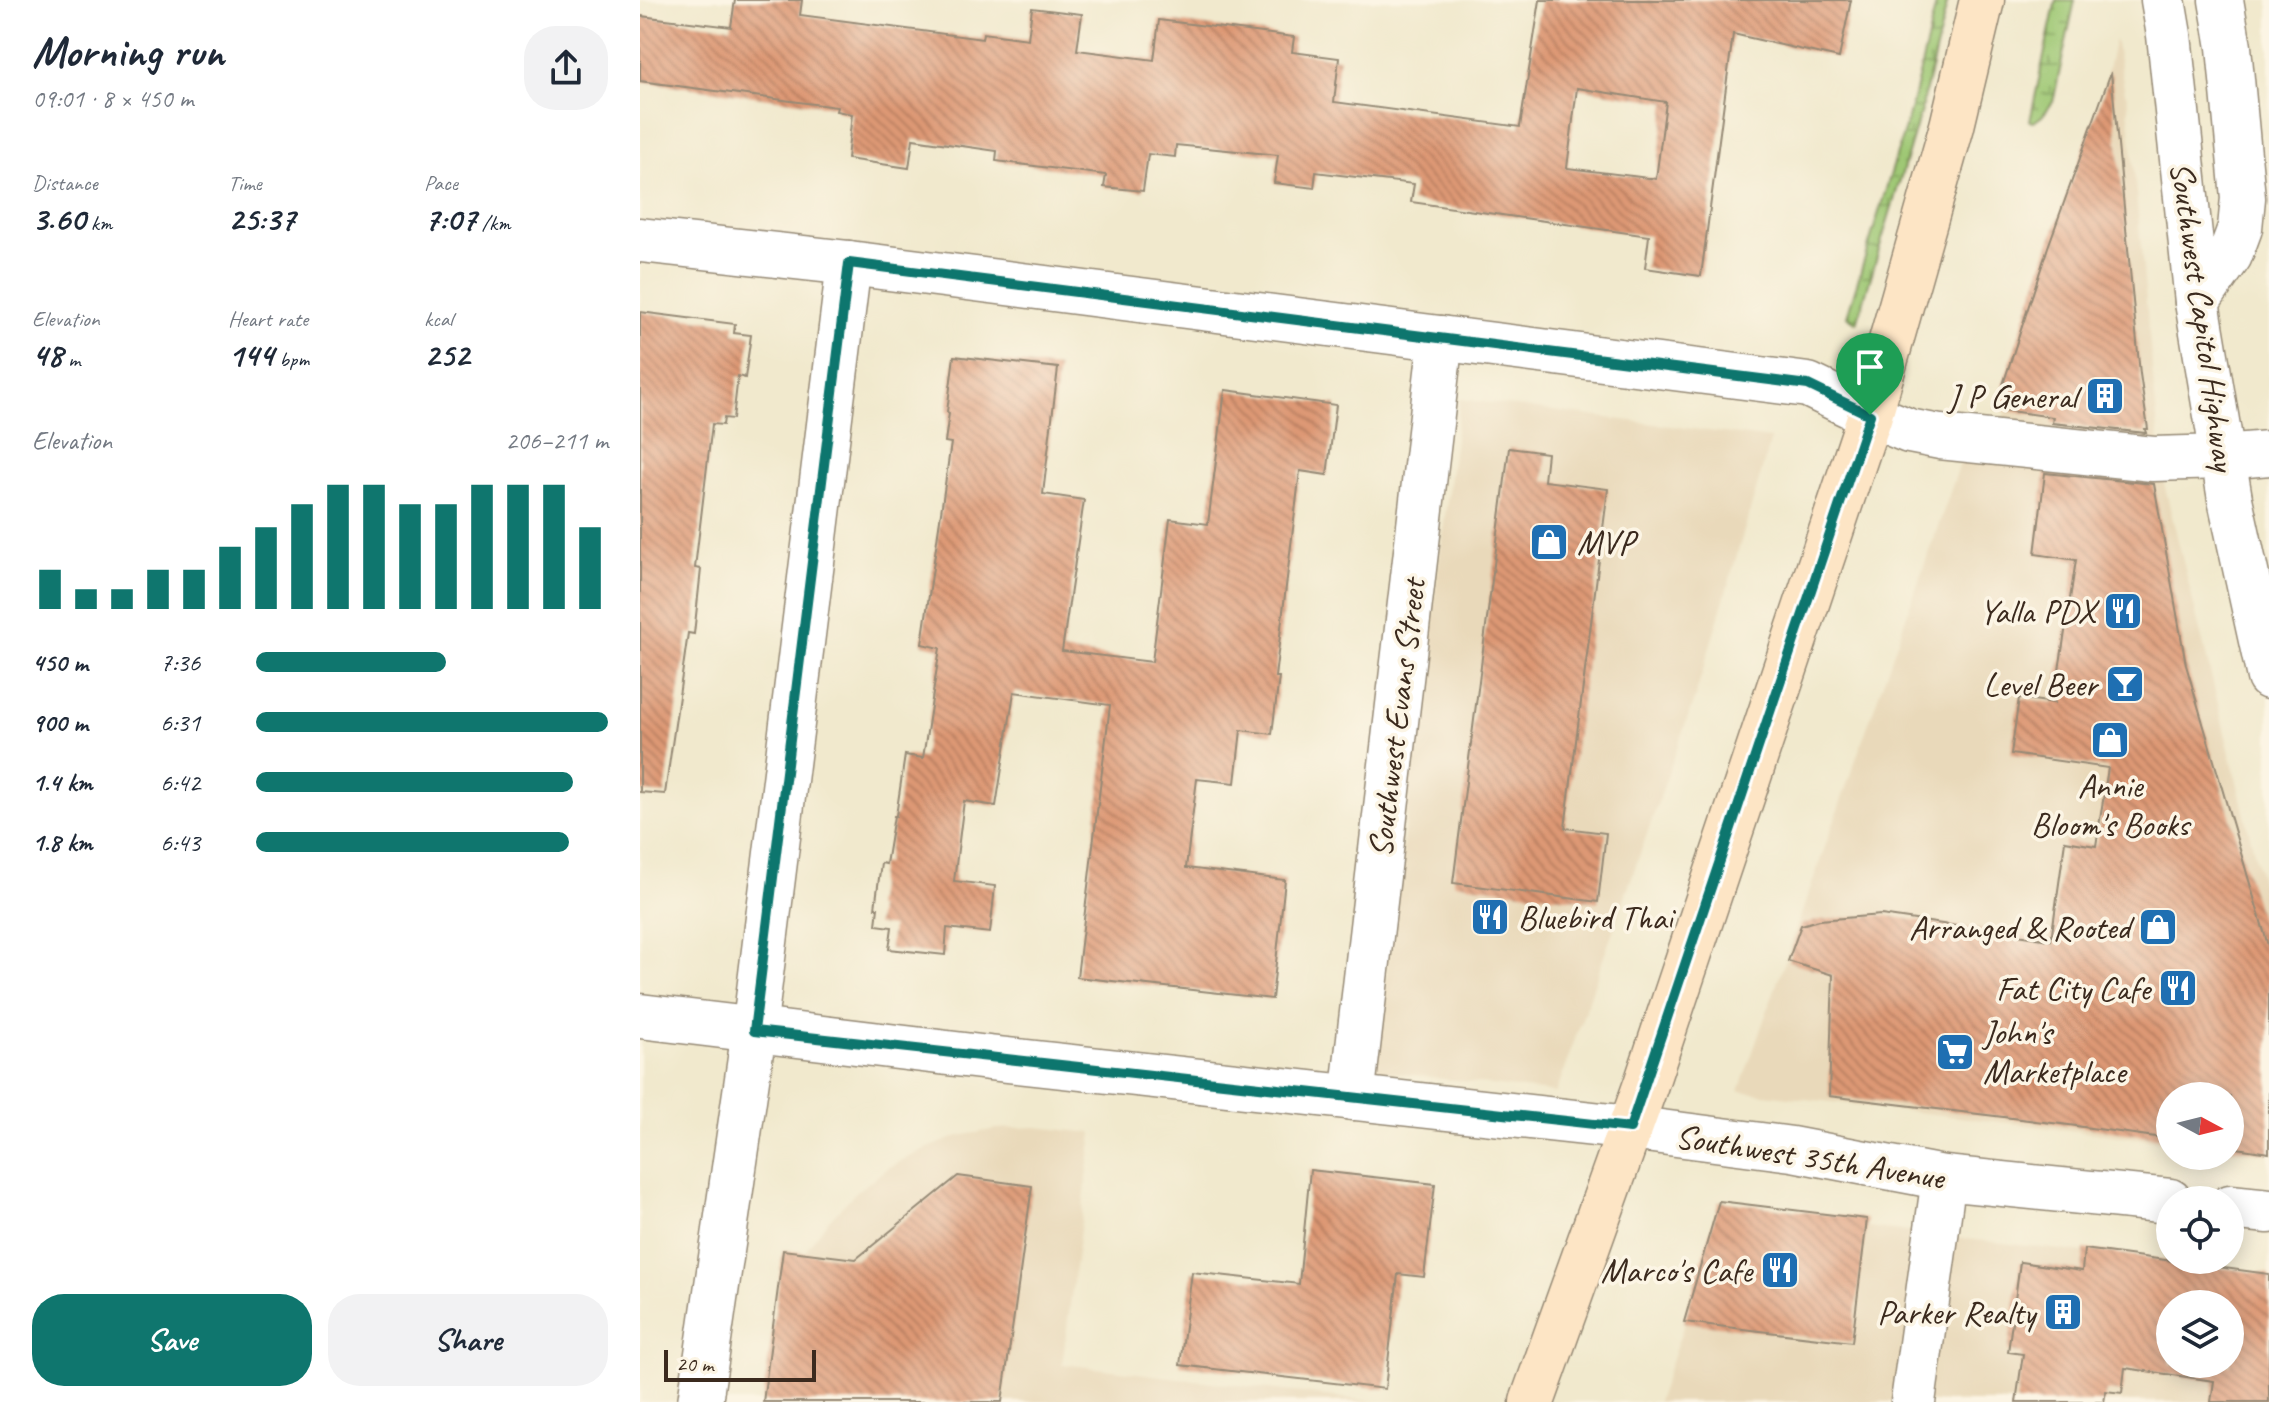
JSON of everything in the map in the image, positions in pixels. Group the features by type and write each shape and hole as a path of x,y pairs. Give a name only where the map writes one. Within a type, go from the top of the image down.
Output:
{"main road":[{"path":"1532,1402 1630,1128 1870,415 1952,126 1982,0"}],"street":[{"path":"2197,302 2230,255 2240,228 2243,198 2229,47 2221,0"},
{"name":"Southwest Capitol Highway","path":"2166,18 2197,302 2230,499 2269,677"},
{"path":"640,240 849,263 1808,385 1909,431 1940,437 2153,459 2269,453"},
{"path":"700,1402 754,1031 849,263"},
{"name":"Southwest Evans Street","path":"1352,1098 1441,338"},
{"name":"Southwest 35th Avenue","path":"640,1016 1630,1128 1792,1149 1944,1178 2156,1200"},
{"path":"1913,1402 1944,1178"},
{"path":"2244,1208 2269,1211"}],"shaded area":[{"path":"2115,39 2127,95 2162,475 2269,913 2269,1154 2244,1151 2244,1082 2156,1082 2156,1140 1739,1091 1961,461 2010,409 2095,124"},
{"path":"1460,399 1771,439 1696,694 1556,1093 1374,1070"},
{"path":"1036,1127 1093,1133 1062,1364 1376,1402 762,1402 772,1330 793,1274 828,1221 857,1191 889,1167 959,1136 997,1129"},
{"path":"1724,1210 2156,1262 2156,1274 2244,1272 2269,1275 2269,1402 1657,1402"}],"green space":[{"path":"1937,0 1948,0 1921,110 1857,323 1847,316 1911,108"},
{"path":"2056,0 2075,0 2053,102 2034,122 2030,121"}],"building":[{"path":"735,0 802,0 800,15 982,39 983,33 1028,39 1032,8 1082,14 1077,50 1154,60 1159,20 1294,37 1292,52 1339,58 1334,102 1520,127 1540,0 1851,0 1839,58 1733,34 1701,276 1645,268 1649,236 1411,202 1414,184 1316,172 1314,188 1274,183 1278,155 1176,145 1175,157 1148,154 1143,191 1104,187 1106,175 996,161 997,151 913,139 909,168 847,159 852,114 836,111 837,107 640,81 640,16 731,27","holes":["1577,88 1666,102 1656,179 1567,168"]},
{"path":"2111,72 2146,433 2052,423 2053,417 1995,409 2048,247"},
{"path":"640,312 735,324 734,333 751,335 745,378 738,376 733,419 724,418 723,425 712,424 695,568 701,569 694,634 688,633 665,794 640,792"},
{"path":"954,356 1058,368 1043,494 1084,500 1062,651 1152,662 1170,519 1208,524 1225,390 1336,405 1327,475 1300,471 1275,677 1279,677 1272,734 1241,730 1235,783 1197,779 1186,868 1285,880 1272,999 1077,977 1110,705 1014,692 996,806 964,801 954,881 995,886 990,933 947,928 945,955 889,949 892,927 876,925 881,863 886,864 905,755 923,758 940,648 922,644 951,443 945,442"},
{"path":"1509,448 1547,453 1544,481 1608,489 1565,828 1606,833 1598,902 1453,883"},
{"path":"2045,473 2154,484 2186,665 2269,949 2269,1153 2244,1149 2244,1082 2156,1082 2156,1137 1829,1096 1833,975 1788,961 1801,925 1819,920 1881,915 2051,940 2065,841 2096,846 2108,768 2011,754 2019,698 2054,703 2076,560 2035,554"},
{"path":"1310,1170 1435,1184 1424,1277 1398,1274 1385,1389 1180,1365 1192,1272 1299,1284"},
{"path":"958,1176 1032,1186 1002,1402 763,1402 783,1250 856,1259"},
{"name":"Marco's Cafe","path":"1719,1201 1867,1219 1852,1342 1684,1322"},
{"path":"2084,1249 2156,1259 2156,1274 2244,1274 2244,1271 2269,1274 2269,1402 2211,1402 2214,1381 2193,1378 2244,1378 2244,1290 2156,1290 2156,1373 2125,1368 2122,1393 2106,1391 2104,1402 2016,1402 2023,1354 2008,1352 2020,1262 2082,1271"}],"place":[{"name":"J P General","path":"2105,396"},
{"name":"MVP","path":"1549,542"},
{"name":"Yalla PDX","path":"2123,611"},
{"name":"Level Beer","path":"2125,684"},
{"name":"Annie Bloom's Books","path":"2110,740"},
{"name":"Bluebird Thai","path":"1490,917"},
{"name":"Arranged & Rooted","path":"2158,927"},
{"name":"Fat City Cafe","path":"2178,988"},
{"name":"John's Marketplace","path":"1955,1052"},
{"name":"Marco's Cafe","path":"1780,1270"},
{"name":"Parker Realty","path":"2063,1312"}],"route":[{"path":"849,263 1808,385 1870,415 1630,1128 754,1031 849,263"}]}
